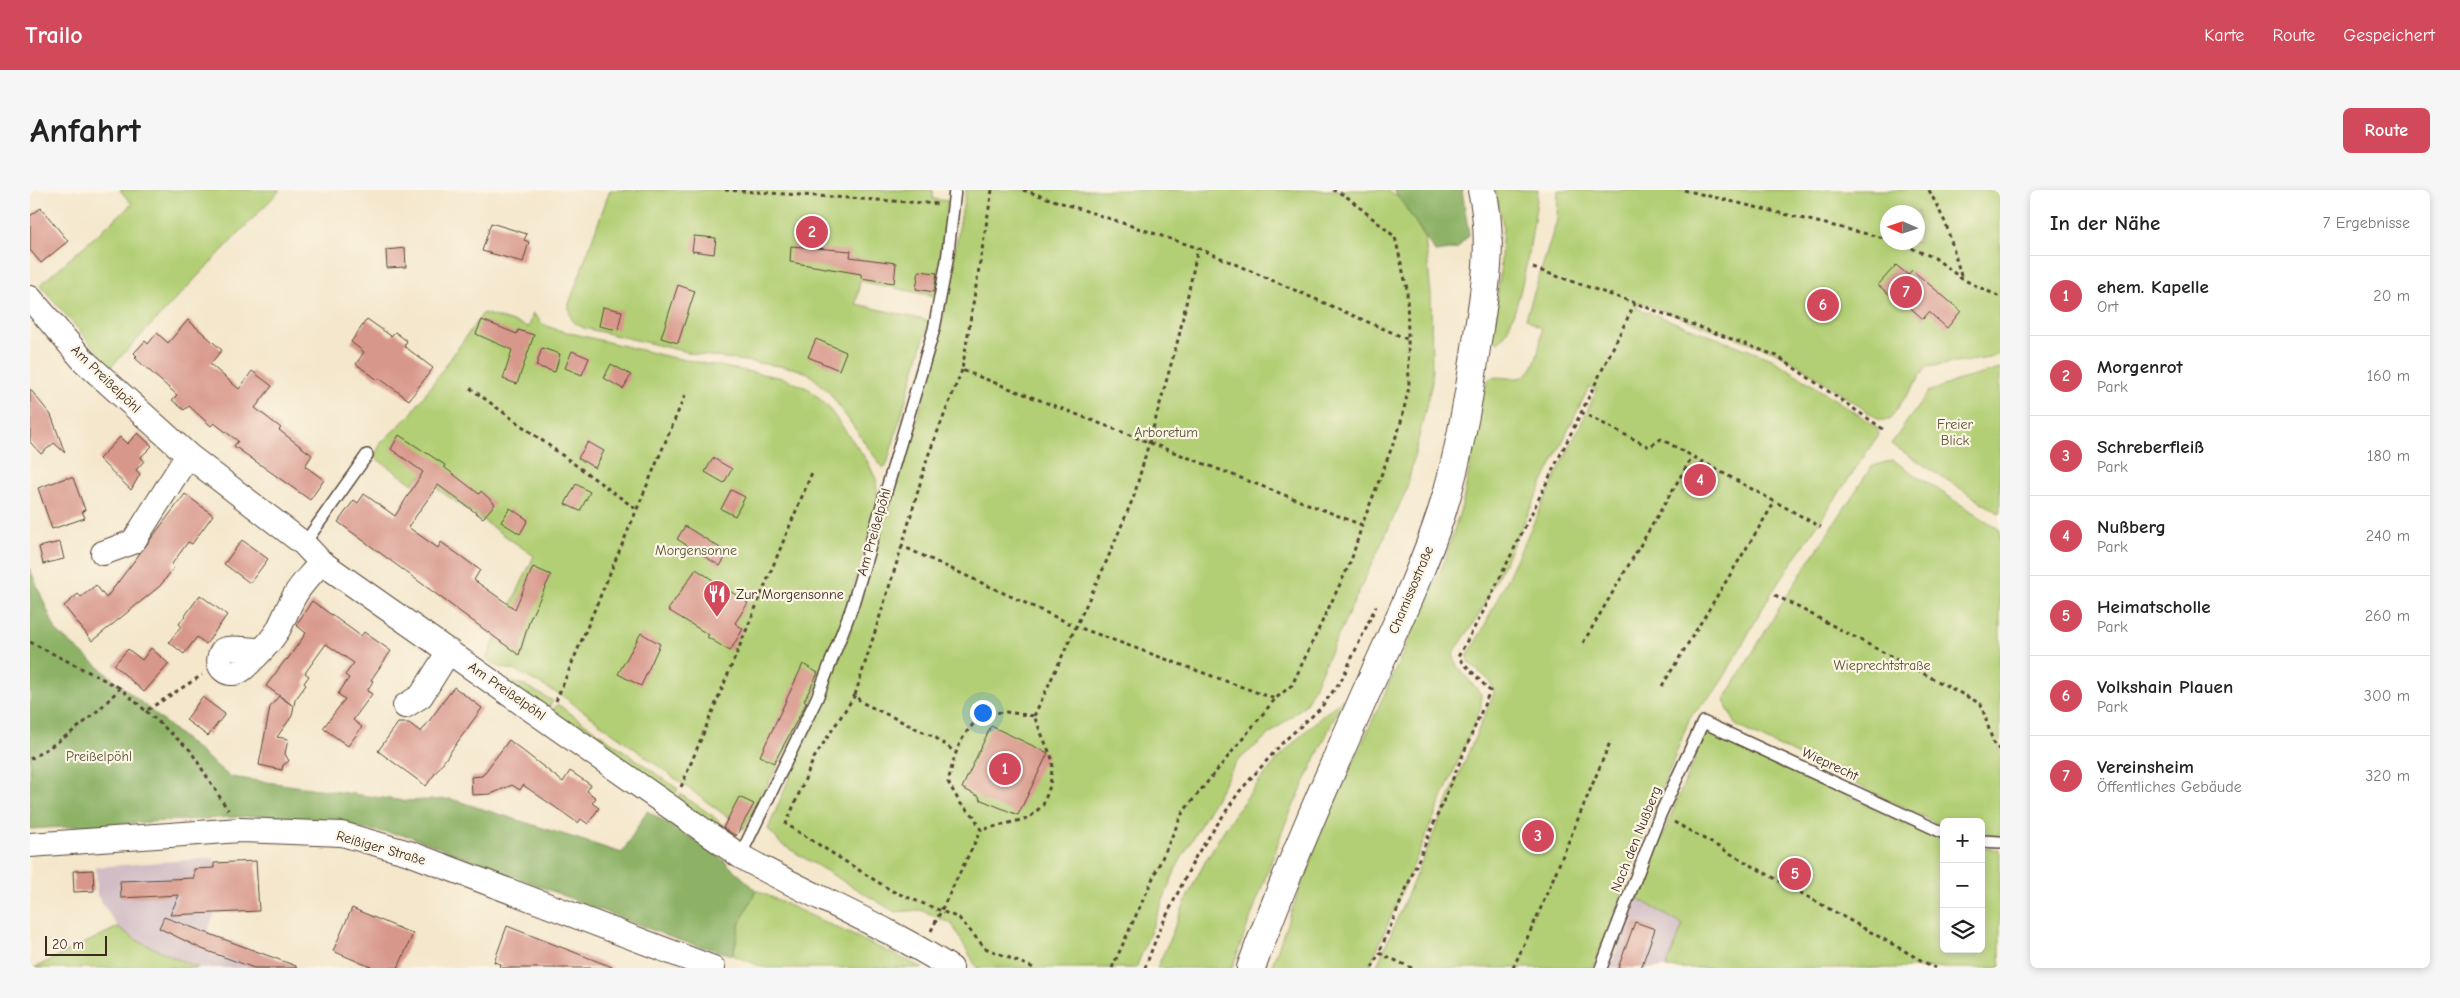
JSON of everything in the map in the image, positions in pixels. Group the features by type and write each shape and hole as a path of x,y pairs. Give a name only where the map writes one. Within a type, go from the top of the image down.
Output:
{"street":[{"name":"Chamissostraße","path":"1251,968 1286,874 1424,563 1443,509 1467,402 1484,300 1489,250 1488,214 1482,190"},
{"name":"Am Preißelpöhl","path":"30,298 84,361 188,455 304,544 321,562 740,856 787,883 922,950 951,968"},
{"path":"102,553 133,542 188,455"},
{"path":"219,664 219,656 223,650 229,648 248,651 261,650 277,632 295,594 321,562"},
{"path":"405,706 421,696 449,651"},
{"name":"Reißiger Straße","path":"30,845 240,830 342,834 409,853 713,968"}],"lane":[{"name":"Am Preißelpöhl","path":"740,856 817,698 852,606 934,329 955,190"},
{"path":"304,544 367,455"},
{"name":"Nach den Nußberg","path":"1601,968 1660,815 1703,722"},
{"name":"Wieprecht","path":"1703,722 1940,830"},
{"path":"1985,841 2000,842"}],"path":[{"path":"725,190 954,205"},
{"path":"992,190 962,370 928,456 855,695 814,758 786,824 892,891 959,918 985,948 1034,968"},
{"path":"1023,190 1198,248 1407,339"},
{"path":"1112,968 1183,812 1274,700 1292,685 1351,560 1362,525 1400,426 1409,387 1407,289 1395,237 1346,196 1333,190"},
{"path":"1684,190 1880,236"},
{"path":"1929,190 1946,224 1962,279"},
{"path":"922,950 981,830 1029,818 1043,805 1050,786 1053,761 1034,716 1074,626 1104,567 1134,496 1179,336 1198,248"},
{"path":"1916,250 1935,258 1962,279 2000,297"},
{"path":"1533,268 1635,303 1778,356 1886,431"},
{"path":"1372,968 1490,691 1458,657 1483,612 1635,303"},
{"path":"962,370 1362,525"},
{"path":"470,388 636,509"},
{"path":"545,718 560,695 686,393"},
{"path":"1581,412 1649,447 1661,439 1774,503 1821,527"},
{"path":"1583,643 1692,457"},
{"path":"688,793 681,788 682,784 813,470"},
{"path":"1662,686 1774,503"},
{"path":"902,546 1074,626 1274,700"},
{"path":"1775,595 1981,704 1994,745 2000,750"},
{"path":"1145,968 1159,931 1196,856 1239,792 1284,741 1320,710 1342,679 1379,600"},
{"path":"30,642 120,688 190,750 240,830"},
{"path":"146,711 219,664"},
{"path":"30,759 68,736 97,713 120,688"},
{"path":"855,695 861,702 936,738 955,752"},
{"path":"981,830 974,816 960,803 948,782 955,752 967,728 985,712 1006,712 1034,716"},
{"path":"1513,968 1537,917 1612,740"},
{"path":"1660,815 1935,968"},
{"path":"1379,954 1412,968"}],"shaded area":[{"path":"214,858 216,904 214,916 207,932 294,965 293,968 198,968 136,940 118,927 97,895 96,867"},
{"path":"1637,898 1683,925 1666,968 1610,968"}],"green space":[{"path":"120,190 280,190 111,367 40,285 132,204"},
{"path":"610,190 933,190 933,199 948,201 935,296 860,281 856,304 929,321 886,467 882,467 829,392 808,373 793,368 696,354 584,328 576,324 570,316 569,304"},
{"name":"Arboretum","path":"966,190 1385,190 1400,197 1425,238 1431,294 1432,382 1406,491 1306,704 1236,762 1176,868 1136,968 977,968 952,924 921,910 895,912 781,844 768,829 850,632 934,364"},
{"path":"1394,190 1462,190 1469,235 1457,249 1435,252"},
{"path":"1495,190 1538,190 1530,248 1519,297 1505,334 1497,343 1494,340 1493,325 1500,275 1503,225"},
{"path":"1558,190 2000,190 2000,354 1990,358 1927,367 1889,420 1880,420 1796,363 1773,351 1638,302 1637,308 1772,359 1876,426 1879,434 1770,595 1718,688 1690,717 1593,968 1376,968 1494,693 1490,681 1468,662 1468,655 1483,629 1597,390 1589,387 1479,615 1453,654 1457,666 1481,694 1481,708 1369,968 1271,968 1314,849 1443,565 1463,502 1484,390 1490,378 1517,378 1524,376 1533,366 1542,329 1526,318 1557,220"},
{"name":"Morgensonne","path":"483,313 529,327 533,313 543,324 554,329 670,357 783,378 809,389 827,406 866,459 876,479 878,505 847,607 814,698 744,829 564,697 516,671 493,665 486,659 534,556 419,476 413,484 374,457 381,443 411,414"},
{"name":"Freier Blick","path":"2000,369 2000,514 1891,444 1928,392 1956,381"},
{"name":"Wieprechtstraße","path":"1893,460 2000,530 2000,837 1985,835 1985,818 1940,818 1940,824 1936,823 1737,726 1727,708 1725,699 1784,600 1872,466"},
{"name":"Preißelpöhl","path":"30,569 56,631 230,777 404,801 451,799 622,853 647,811 714,852 756,890 740,923 733,955 678,940 410,836 269,815 30,829"},
{"path":"508,681 524,685 553,701 547,710"},
{"path":"1343,699 1285,824 1232,968 1157,968 1186,899 1226,827 1260,780 1279,758 1299,737"},
{"path":"557,704 678,789 673,799 552,712"},
{"path":"1707,735 1729,737 1903,823 1940,837 1940,953 1985,953 1985,848 2000,850 2000,968 1666,968 1683,925 1637,898 1702,740"},
{"path":"680,794 713,816 739,841 677,803"},
{"path":"756,890 923,968 765,968 733,955 740,923"},
{"path":"118,927 136,940 198,968 34,968"}],"building":[{"path":"41,208 68,241 41,263 30,250 30,216"},
{"path":"491,223 527,234 524,240 529,242 523,262 482,251"},
{"path":"694,236 716,238 714,254 692,251"},
{"path":"791,246 851,251 850,257 896,263 894,283 861,278 861,274 790,262"},
{"path":"405,248 406,267 387,268 386,250"},
{"path":"1896,265 1908,275 1912,270 1961,311 1947,328 1929,312 1923,319 1894,293 1891,296 1878,285"},
{"path":"919,271 937,273 934,292 916,289"},
{"path":"678,285 695,291 678,343 661,338"},
{"path":"603,307 622,311 618,330 599,326"},
{"path":"367,319 391,336 395,332 407,341 404,346 433,368 409,400 356,364 364,352 351,342"},
{"path":"188,320 222,350 210,364 239,389 252,371 272,386 255,408 281,428 279,430 312,455 305,466 324,480 310,500 234,446 238,441 214,423 211,426 189,406 184,410 172,400 177,395 135,358 137,356 134,353 145,341 148,344 157,333 168,343"},
{"path":"482,320 517,334 518,330 534,335 517,384 503,379 512,350 476,334"},
{"path":"816,339 846,352 839,370 808,357"},
{"path":"542,348 560,354 555,372 536,366"},
{"path":"572,351 589,358 582,375 565,368"},
{"path":"611,364 631,375 623,389 604,378"},
{"path":"30,389 51,415 65,453 54,443 41,454 30,442"},
{"path":"138,433 152,446 141,457 144,461 136,470 140,474 131,490 99,459 120,437 127,444"},
{"path":"399,435 445,465 444,467 479,494 481,491 495,504 483,518 438,485 408,527 438,548 441,542 480,570 474,580 515,609 533,567 551,575 530,619 519,655 338,522 354,500 358,503 364,494 395,516 423,472 391,449"},
{"path":"588,442 604,451 595,468 578,458"},
{"path":"713,458 732,469 724,483 705,472"},
{"path":"66,478 73,478 85,510 82,511 85,518 52,529 38,488"},
{"path":"576,484 590,492 580,511 565,504"},
{"path":"731,490 745,497 735,516 721,509"},
{"path":"185,494 213,515 192,544 188,542 172,564 173,569 160,586 92,641 64,606 78,594 81,597 96,585 106,598"},
{"path":"510,508 528,520 520,534 501,522"},
{"path":"685,526 728,553 720,566 677,539"},
{"path":"242,540 268,559 250,583 224,564"},
{"path":"60,542 64,559 43,564 39,547"},
{"path":"696,569 748,603 735,623 743,629 730,651 707,637 709,635 668,610"},
{"path":"200,595 227,615 206,644 197,637 184,654 169,642 181,626 179,624"},
{"path":"312,601 361,636 364,632 391,651 371,680 373,681 367,691 372,694 353,720 362,727 348,746 323,728 345,699 338,694 349,678 345,675 354,663 326,644 305,673 309,676 304,683 306,685 295,700 292,716 277,737 288,739 285,754 289,761 283,765 282,770 259,765 270,707 279,696 292,705 266,686 306,633 296,625"},
{"path":"641,633 660,644 641,686 618,674"},
{"path":"151,648 169,664 144,692 114,665 128,649 142,660"},
{"path":"803,664 818,673 804,701 807,702 774,763 760,756"},
{"path":"454,687 482,708 426,786 378,751 398,723 409,723 421,732"},
{"path":"202,697 225,714 208,736 186,720"},
{"path":"991,726 1048,753 1018,815 979,799 980,797 962,788"},
{"path":"509,740 563,782 570,771 591,785 587,791 596,798 592,803 599,808 588,824 581,819 578,823 523,785 520,790 512,785 491,794 472,795 471,777 482,776"},
{"path":"739,797 754,804 736,836 723,828"},
{"path":"256,861 259,911 170,915 179,895 121,898 120,881 194,878 194,869 214,868 214,863"},
{"path":"93,870 94,891 74,892 73,871"},
{"path":"352,908 413,934 398,968 373,968 333,951"},
{"path":"164,917 296,966 296,968 254,968 202,949 159,928"},
{"path":"1635,922 1655,929 1641,968 1618,968"},
{"path":"507,926 612,968 500,968 501,964 494,962"}],"place":[{"name":"Morgenrot","path":"812,232"},
{"name":"Vereinsheim","path":"1906,292"},
{"name":"Volkshain Plauen","path":"1823,305"},
{"name":"Nußberg","path":"1700,480"},
{"name":"Zur Morgensonne","path":"717,618"},
{"name":"ehem. Kapelle","path":"1005,769"},
{"name":"Schreberfleiß","path":"1538,836"},
{"name":"Heimatscholle","path":"1795,874"}]}
